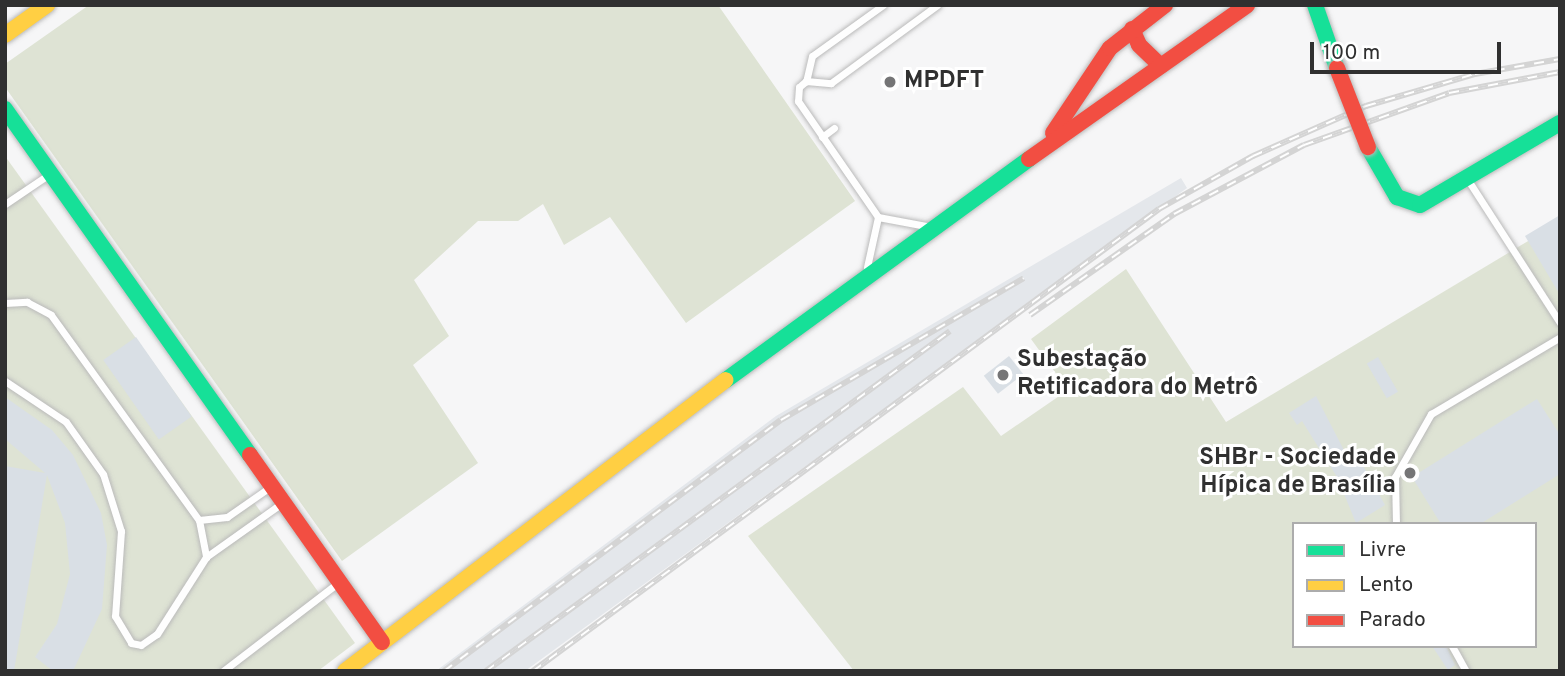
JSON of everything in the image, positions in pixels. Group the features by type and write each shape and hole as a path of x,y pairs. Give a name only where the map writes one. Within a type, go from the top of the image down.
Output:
{"street":[{"path":"5,36 47,5"},
{"path":"1048,140 1100,59 1132,29 1165,5"},
{"path":"345,671 930,226 1048,140 1161,66 1247,5"},
{"path":"1315,5 1368,147 1387,185 1409,204 1430,201 1560,122"},
{"path":"1132,29 1139,45 1161,66"},
{"path":"5,109 48,174 382,642"}],"lane":[{"path":"883,5 812,56 806,81 799,87 798,101 878,217 930,226"},
{"path":"806,81 831,83 937,5"},
{"path":"822,137 834,128"},
{"path":"5,204 48,174"},
{"path":"1468,180 1560,323"},
{"path":"865,274 878,217"},
{"path":"5,303 27,302 51,316 199,520 206,557"},
{"path":"1396,522 1395,477 1431,414 1560,337"},
{"path":"5,381 66,422 103,474 121,531 115,616 125,639 141,645 157,634 206,557 282,503"},
{"path":"199,520 228,517 270,487"},
{"path":"223,671 339,582"},
{"path":"1453,648 1466,671"}],"shaded area":[{"path":"1181,178 1187,188 525,671 436,671 776,416"}],"green space":[{"path":"89,5 718,5 855,201 686,323 610,217 564,245 543,204 518,221 478,221 414,280 449,336 413,365 478,463 342,561 5,87 5,64"},
{"path":"5,156 355,643 318,671 5,671"},
{"path":"1560,222 1560,671 854,671 748,536 963,387 1001,436 1068,390 1031,339 1126,269 1226,422"}],"building":[{"path":"1560,215 1560,295 1525,236"},
{"path":"136,337 192,416 159,439 103,360"},
{"name":"Subestação Retificadora do Metrô","path":"1009,356 1023,374 998,394 984,376"},
{"path":"1378,357 1398,392 1387,398 1367,364"},
{"path":"1316,396 1348,458 1356,453 1385,505 1356,522 1337,477 1302,421 1297,425 1289,413"},
{"path":"5,397 52,430 73,455 101,513 107,545 102,609 73,671 53,671 35,657 57,624 70,574 65,523 47,475 14,671 5,671 5,466 45,473 5,439"},
{"path":"1537,399 1560,435 1560,474 1483,522 1440,522 1412,477"},
{"path":"1433,648 1447,648 1455,665 1448,670"}],"railway":[{"path":"533,671 1159,209 1253,156 1366,106 1475,74 1560,59"},
{"path":"1030,315 1174,214 1304,145 1449,93 1560,72"},
{"path":"444,671 781,420 1024,278"},
{"path":"486,671 950,331"}],"traffic: fast":[{"path":"1315,5 1337,68"},
{"path":"5,109 250,455"},
{"path":"1368,147 1397,197 1420,205 1560,123"},
{"path":"726,380 1029,159"}],"traffic: slow":[{"path":"5,35 47,5"},
{"path":"345,671 726,380"}],"traffic: jam":[{"path":"1053,133 1110,48 1165,5"},
{"path":"1029,159 1247,5"},
{"path":"1132,29 1139,45 1161,66"},
{"path":"1337,68 1368,147"},
{"path":"250,455 382,642"}],"place":[{"name":"MPDFT","path":"890,82"},
{"name":"Subestação Retificadora do Metrô","path":"1003,375"},
{"name":"SHBr - Sociedade Hípica de Brasília","path":"1410,473"}]}
